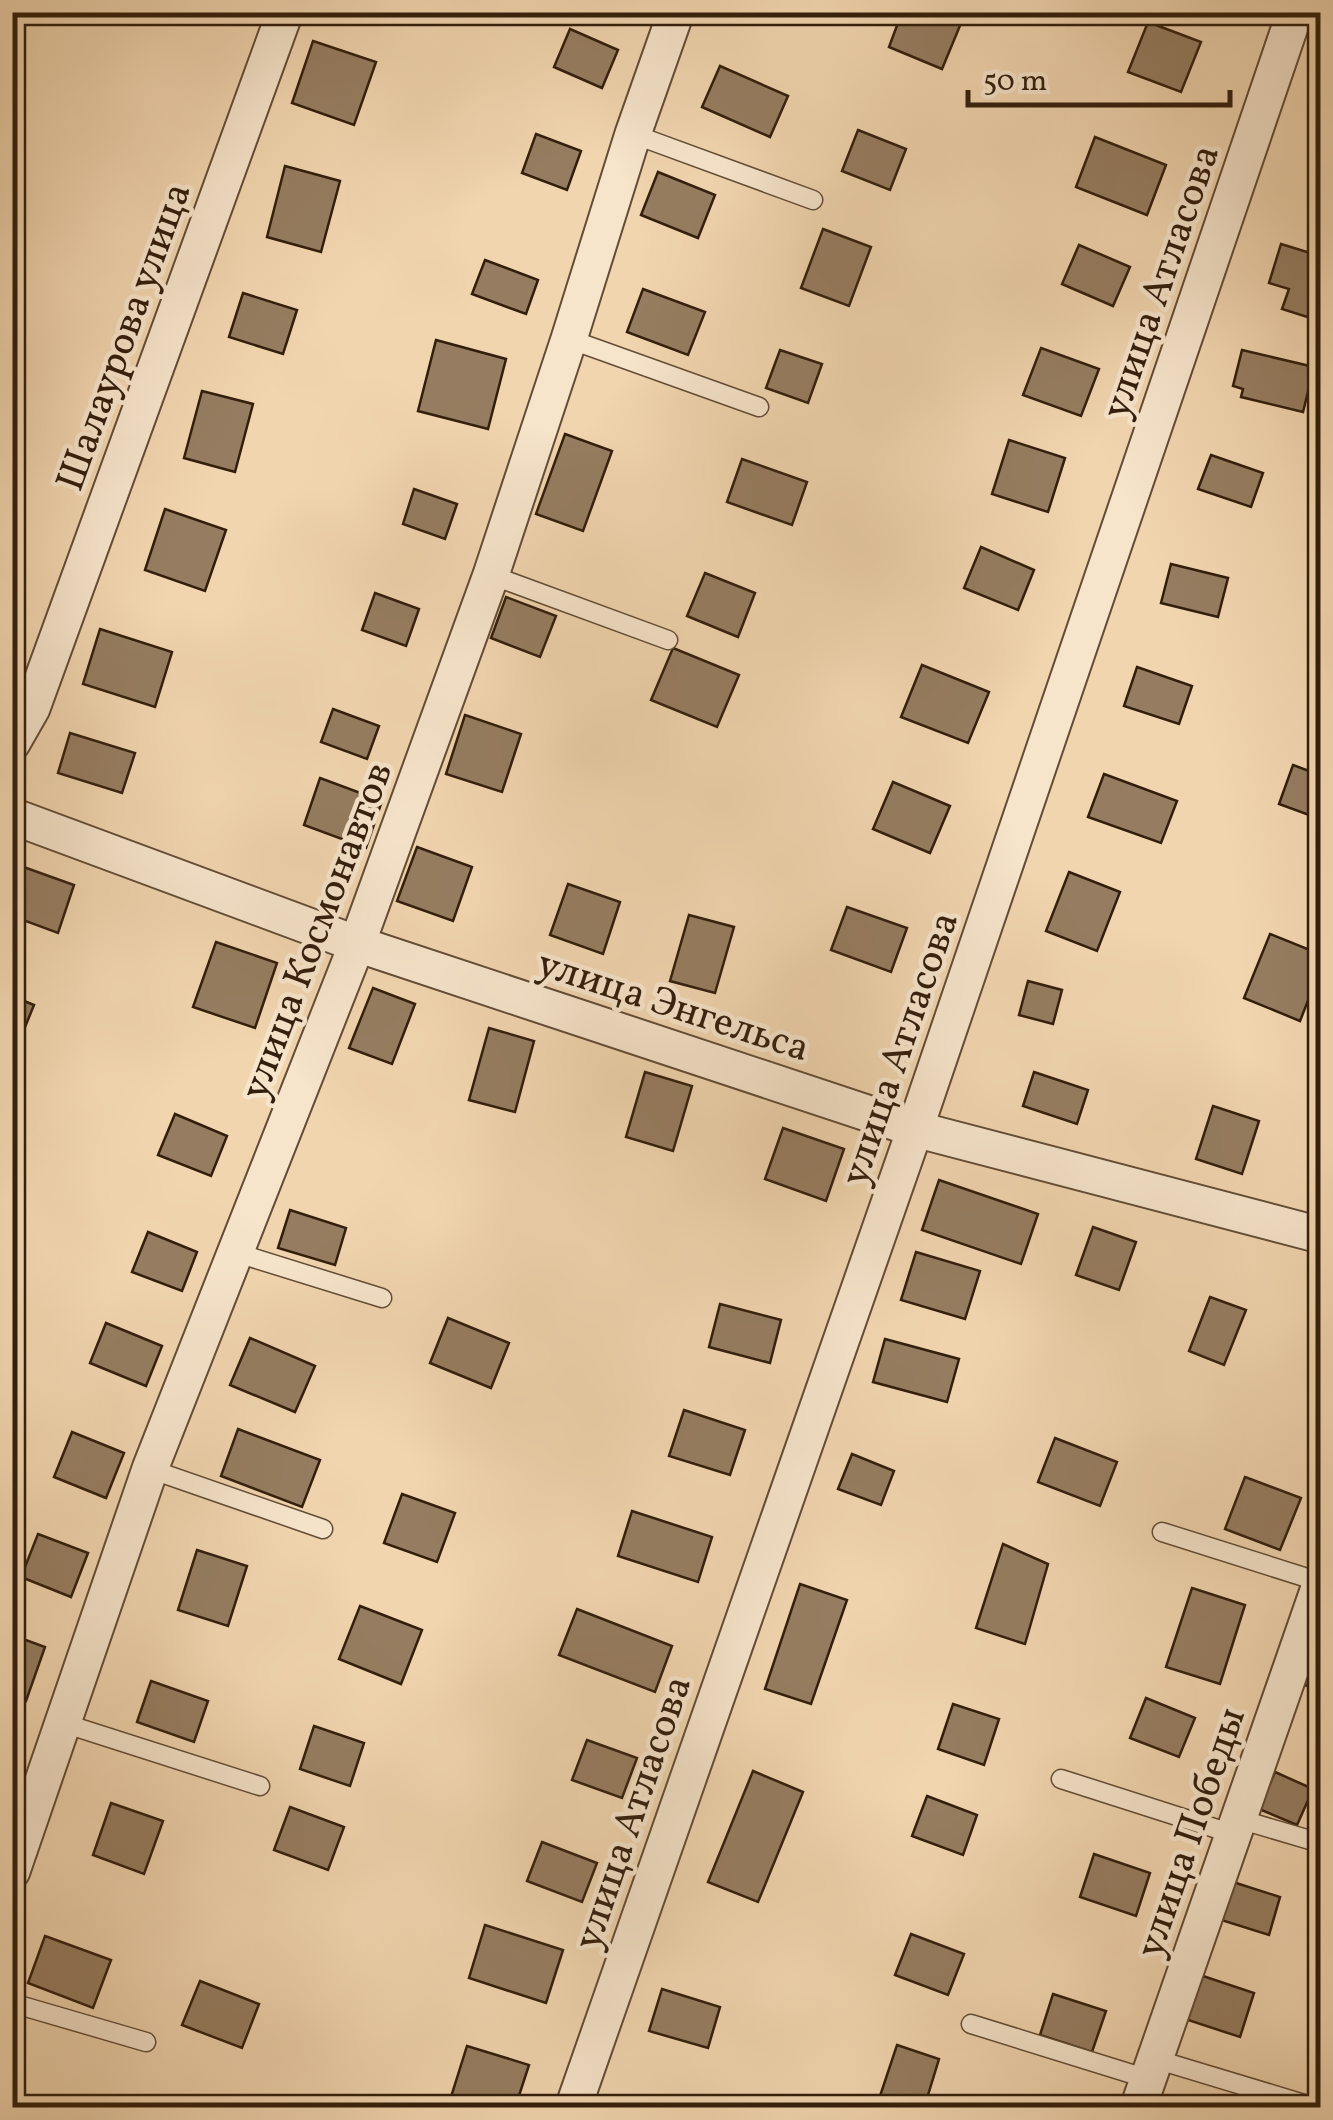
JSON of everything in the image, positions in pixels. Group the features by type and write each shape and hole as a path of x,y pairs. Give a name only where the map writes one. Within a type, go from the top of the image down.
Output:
{"street":[{"name":"Шалаурова улица","path":"12,743 32,708 285,12"},
{"name":"улица Космонавтов","path":"12,1871 150,1469 357,944 491,575 676,12"},
{"name":"улица Атласова","path":"573,2108 915,1129 1295,12"},
{"name":"улица Энгельса","path":"12,816 357,944 915,1129 1320,1234"},
{"name":"улица Победы","path":"1147,2082 1320,1584"}],"lane":[{"path":"633,134 813,200"},
{"path":"570,339 759,407"},
{"path":"491,575 668,640"},
{"path":"237,1254 382,1298"},
{"path":"150,1469 323,1529"},
{"path":"1162,1532 1320,1584"},
{"path":"63,1723 260,1786"},
{"path":"1061,1779 1236,1827 1320,1844"},
{"path":"12,2003 146,2042"},
{"path":"971,2024 1147,2082 1314,2107"}],"building":[{"path":"902,12 954,12 964,16 942,69 889,47"},
{"path":"1148,22 1201,42 1181,92 1128,72"},
{"path":"570,29 618,50 602,88 554,67"},
{"path":"313,41 376,62 354,125 292,103"},
{"path":"720,66 788,96 770,137 702,107"},
{"path":"858,130 906,149 890,190 842,171"},
{"path":"536,134 581,151 567,190 522,173"},
{"path":"1095,137 1166,165 1147,215 1076,187"},
{"path":"285,166 340,181 321,252 267,237"},
{"path":"658,172 715,195 698,238 641,215"},
{"path":"823,229 871,247 849,306 801,288"},
{"path":"1281,244 1320,256 1320,321 1282,309 1289,289 1269,283"},
{"path":"1079,245 1130,267 1113,306 1062,284"},
{"path":"485,260 538,280 526,314 472,294"},
{"path":"643,289 705,312 688,355 627,332"},
{"path":"243,293 297,310 283,354 229,337"},
{"path":"436,340 506,359 488,429 418,411"},
{"path":"1041,348 1099,369 1081,416 1023,395"},
{"path":"780,350 822,364 808,403 766,388"},
{"path":"1242,350 1314,367 1303,412 1241,397 1243,389 1233,386"},
{"path":"202,391 253,404 235,472 184,458"},
{"path":"565,434 612,451 583,531 536,514"},
{"path":"1009,440 1065,458 1048,512 992,494"},
{"path":"1211,455 1263,473 1251,507 1198,489"},
{"path":"742,459 807,482 792,525 727,502"},
{"path":"414,489 457,504 445,539 403,524"},
{"path":"165,509 226,530 205,591 145,570"},
{"path":"981,547 1034,570 1018,610 964,588"},
{"path":"1171,564 1228,578 1218,617 1161,603"},
{"path":"705,573 755,593 738,637 687,616"},
{"path":"375,593 419,609 406,646 362,630"},
{"path":"506,597 556,616 540,657 491,638"},
{"path":"100,629 172,652 155,707 83,684"},
{"path":"673,648 739,675 717,727 651,700"},
{"path":"922,665 989,692 968,743 901,717"},
{"path":"1137,667 1192,686 1179,724 1124,706"},
{"path":"333,709 379,726 367,759 321,742"},
{"path":"465,715 521,734 502,792 446,774"},
{"path":"70,733 135,753 122,793 58,773"},
{"path":"1293,765 1320,775 1320,819 1279,804"},
{"path":"1104,774 1177,801 1161,843 1088,817"},
{"path":"320,778 382,801 366,848 304,825"},
{"path":"893,782 950,806 930,853 873,829"},
{"path":"417,847 472,867 453,921 397,901"},
{"path":"18,865 74,885 58,933 12,916 12,881"},
{"path":"1069,872 1120,892 1097,951 1046,931"},
{"path":"568,884 620,902 603,954 550,935"},
{"path":"847,907 907,928 891,972 831,950"},
{"path":"689,915 734,927 715,993 670,981"},
{"path":"1270,934 1320,954 1320,970 1300,1021 1244,998"},
{"path":"216,942 277,963 255,1028 193,1007"},
{"path":"1028,981 1062,990 1053,1024 1019,1015"},
{"path":"373,988 415,1004 392,1064 349,1048"},
{"path":"12,996 34,1005 12,1059"},
{"path":"489,1028 534,1041 515,1112 469,1100"},
{"path":"645,1072 692,1086 673,1151 626,1137"},
{"path":"1034,1072 1088,1090 1077,1124 1023,1106"},
{"path":"1213,1106 1259,1121 1242,1174 1196,1159"},
{"path":"175,1114 227,1136 211,1176 158,1155"},
{"path":"783,1128 844,1149 826,1201 765,1179"},
{"path":"939,1180 1038,1214 1021,1264 922,1230"},
{"path":"290,1210 346,1228 335,1265 278,1248"},
{"path":"1093,1227 1136,1242 1119,1290 1076,1275"},
{"path":"148,1232 197,1252 182,1291 132,1272"},
{"path":"916,1252 980,1271 965,1319 901,1300"},
{"path":"1210,1297 1246,1310 1224,1365 1189,1351"},
{"path":"720,1304 781,1320 770,1363 709,1347"},
{"path":"448,1318 509,1343 491,1388 430,1363"},
{"path":"106,1323 162,1346 146,1386 90,1363"},
{"path":"250,1338 315,1366 295,1412 230,1385"},
{"path":"885,1339 959,1359 947,1402 873,1382"},
{"path":"684,1410 745,1430 730,1475 669,1456"},
{"path":"238,1429 320,1460 302,1507 221,1476"},
{"path":"72,1432 124,1453 106,1498 54,1477"},
{"path":"1055,1438 1117,1462 1100,1506 1038,1482"},
{"path":"852,1454 894,1471 881,1505 838,1489"},
{"path":"1245,1477 1301,1498 1280,1550 1225,1529"},
{"path":"402,1494 455,1513 437,1562 384,1543"},
{"path":"632,1511 712,1537 698,1582 618,1556"},
{"path":"38,1534 88,1553 71,1597 21,1577"},
{"path":"1003,1544 1048,1564 1025,1644 976,1628"},
{"path":"197,1550 247,1566 228,1626 178,1610"},
{"path":"800,1584 847,1600 811,1704 765,1689"},
{"path":"1192,1588 1245,1605 1220,1684 1166,1667"},
{"path":"360,1606 422,1630 401,1684 339,1659"},
{"path":"577,1609 672,1646 655,1692 559,1655"},
{"path":"12,1635 45,1647 26,1701 12,1697"},
{"path":"1311,1645 1320,1648 1320,1691 1297,1682"},
{"path":"151,1681 208,1701 194,1742 137,1722"},
{"path":"1146,1698 1195,1718 1179,1757 1130,1738"},
{"path":"953,1704 999,1719 984,1765 938,1749"},
{"path":"314,1726 364,1743 350,1786 300,1769"},
{"path":"587,1740 637,1758 622,1798 572,1780"},
{"path":"753,1771 803,1792 758,1902 708,1882"},
{"path":"1275,1772 1313,1789 1297,1825 1259,1809"},
{"path":"927,1796 977,1815 963,1855 912,1836"},
{"path":"111,1803 163,1821 144,1874 93,1855"},
{"path":"290,1807 344,1827 328,1870 274,1850"},
{"path":"542,1842 597,1863 582,1902 527,1881"},
{"path":"1094,1854 1150,1873 1136,1916 1080,1897"},
{"path":"1230,1881 1280,1897 1269,1935 1218,1919"},
{"path":"485,1925 563,1950 546,2003 469,1978"},
{"path":"911,1934 964,1954 948,1995 895,1975"},
{"path":"45,1936 111,1960 93,2008 28,1983"},
{"path":"1197,1974 1254,1993 1240,2037 1182,2018"},
{"path":"200,1981 259,2004 242,2048 182,2025"},
{"path":"662,1989 720,2007 708,2048 649,2031"},
{"path":"1053,1994 1106,2011 1092,2052 1040,2035"},
{"path":"897,2045 939,2059 924,2108 880,2096"},
{"path":"467,2046 529,2065 515,2108 485,2108 451,2097"},
{"path":"1159,2098 1188,2108 1156,2108"}]}
